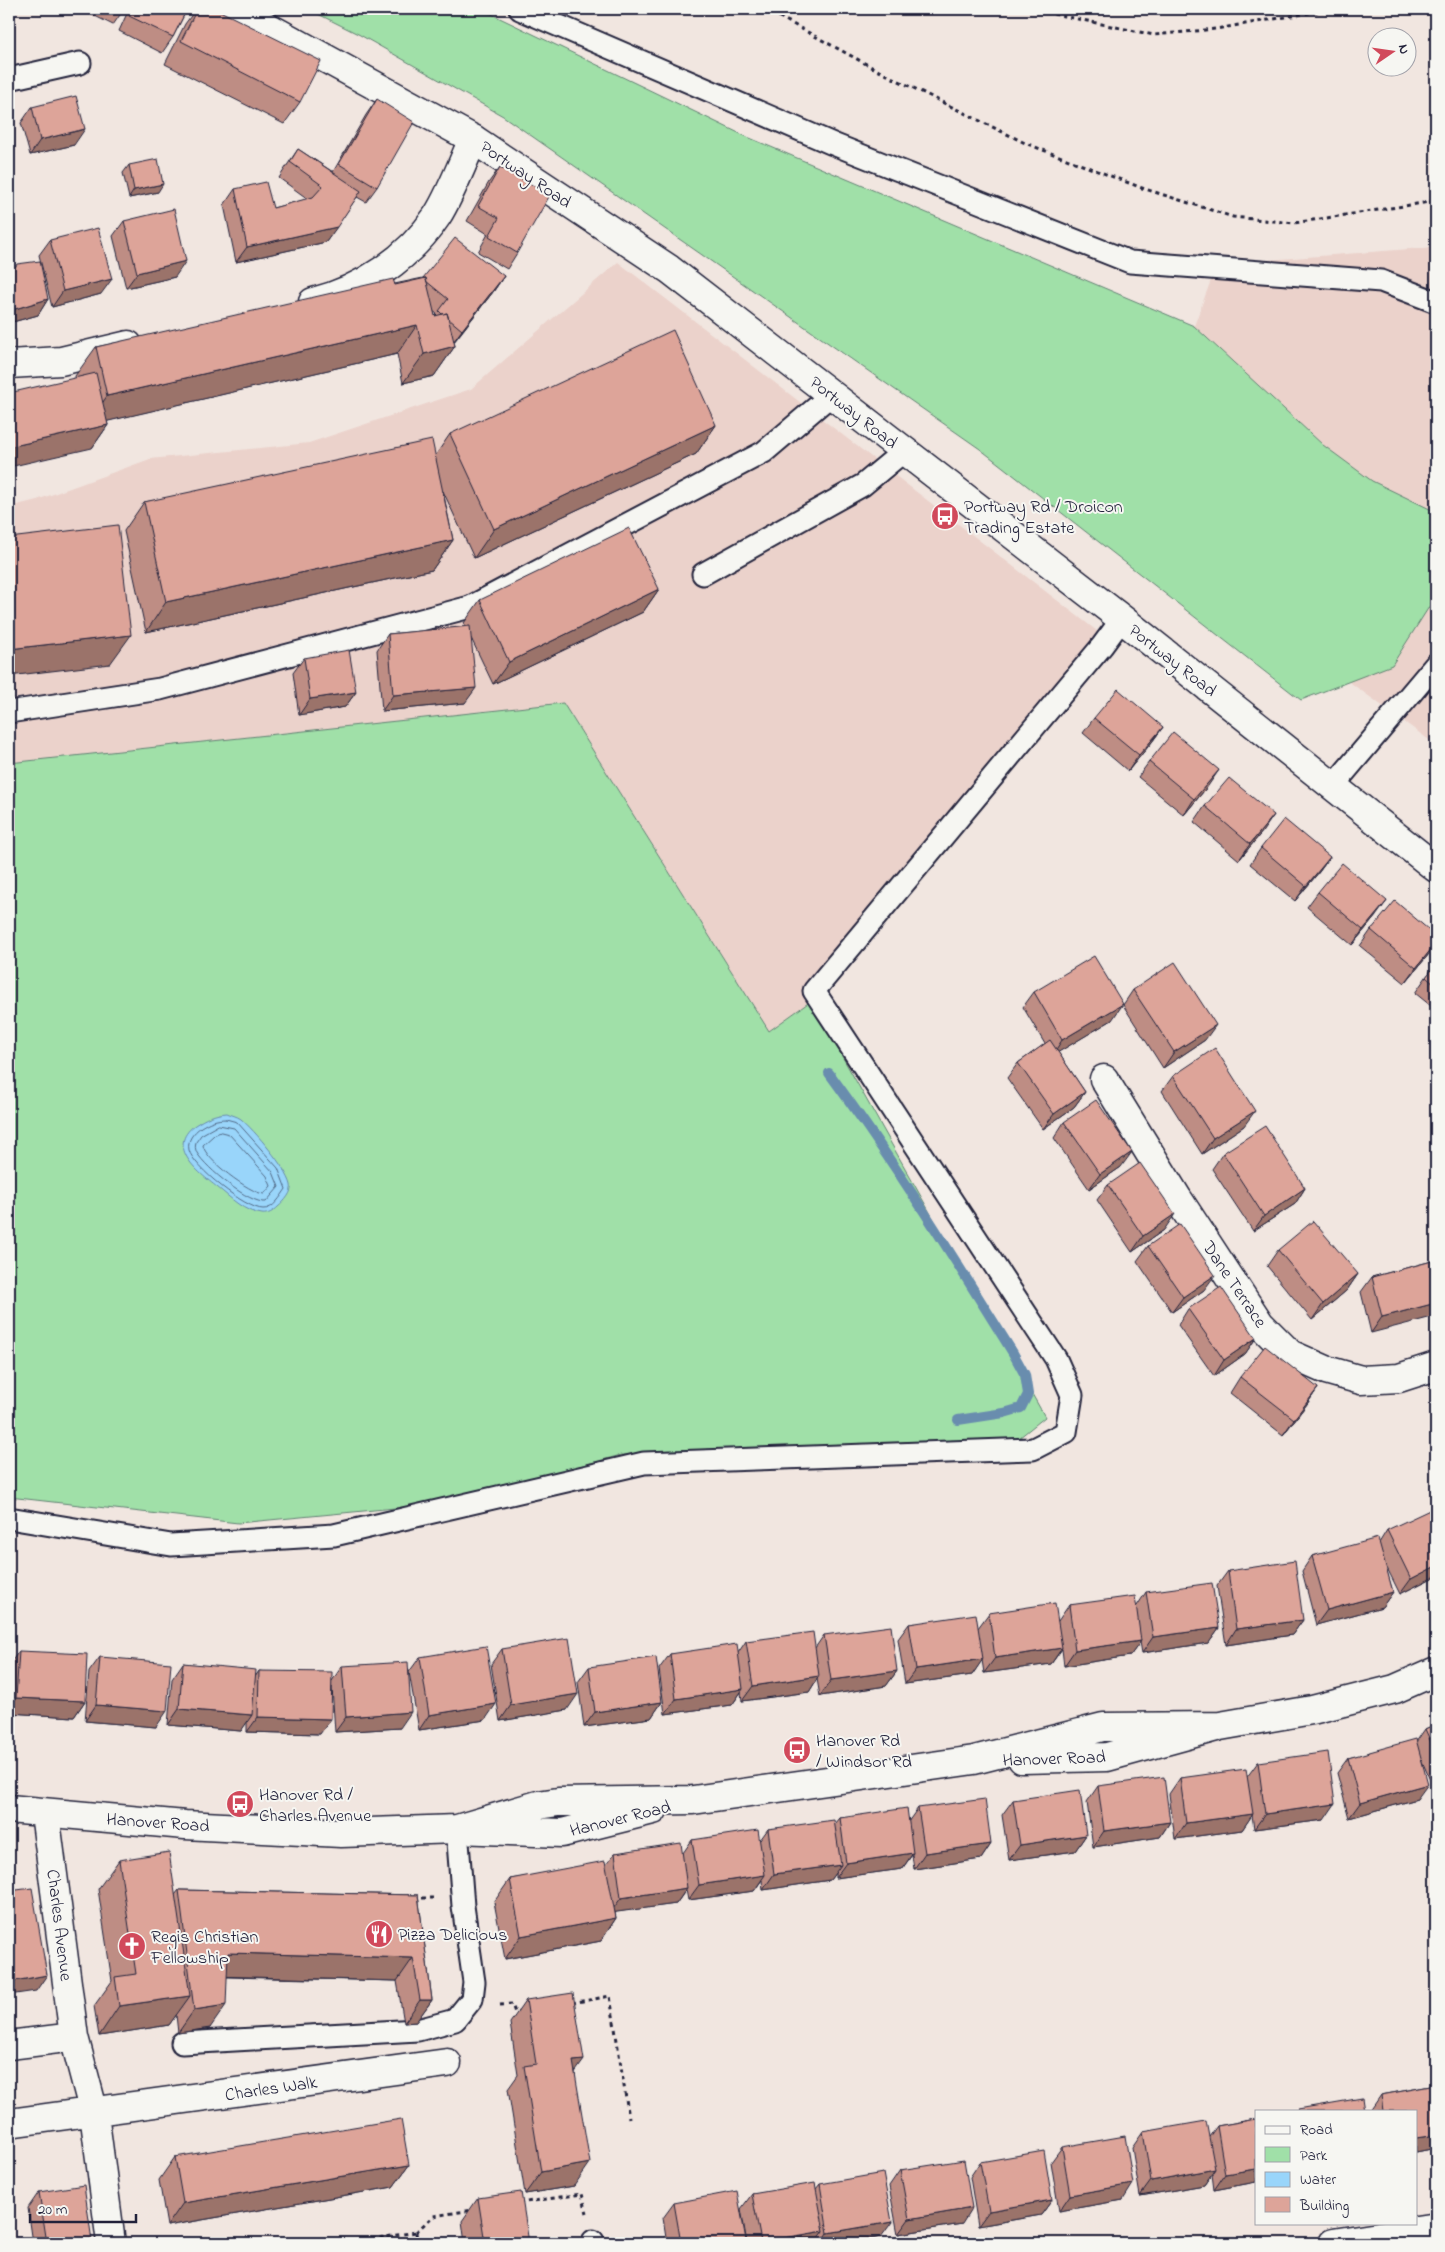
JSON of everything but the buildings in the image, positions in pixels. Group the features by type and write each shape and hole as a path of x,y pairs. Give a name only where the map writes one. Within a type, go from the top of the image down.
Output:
{"street":[{"name":"Portway Road","path":"235,9 473,139 669,269 1122,620 1436,868"},
{"path":"291,307 329,298 385,271 438,216 473,139"},
{"path":"9,364 61,361 148,341"},
{"name":"Dane Terrace","path":"1104,1079 1178,1199 1260,1324 1290,1354 1326,1370 1361,1380 1399,1378 1436,1366"},
{"name":"Hanover Road","path":"9,1809 184,1825 341,1832 457,1829 562,1833 693,1800 974,1760 1107,1757 1220,1726 1312,1710 1395,1689 1436,1671"},
{"name":"Charles Avenue","path":"45,1813 74,2038 94,2112 111,2243"},
{"path":"9,2045 74,2038"},
{"name":"Charles Walk","path":"94,2112 447,2063"},
{"path":"9,2123 94,2112"},
{"path":"1333,2243 1436,2227"}],"lane":[{"path":"520,9 833,144 1130,262 1381,281 1436,302"},
{"path":"9,79 80,63"},
{"path":"9,712 160,689 470,607 764,452 831,395"},
{"path":"703,574 863,485 904,451"},
{"path":"9,1518 171,1545 334,1535 644,1463 1032,1449 1066,1432 1072,1395 1056,1359 814,991 1122,620"},
{"path":"1333,786 1436,664"},
{"path":"182,2042 418,2030 455,2020 472,1999 474,1982 463,1898 457,1829"}],"path":[{"path":"765,9 879,71 1025,143 1142,188 1233,217 1294,223 1436,201"},
{"path":"1030,9 1154,36 1216,29 1332,9"},
{"path":"413,1898 463,1898"},
{"path":"562,2005 610,1996 629,2118"},
{"path":"515,2013 523,2012"},
{"path":"517,2204 582,2194"},
{"path":"348,2243 416,2232 434,2216 480,2209"},
{"path":"416,2232 417,2243"}],"shaded area":[{"path":"1436,247 1436,745 1113,510 1194,326 1217,264"},
{"path":"618,262 1110,641 811,1001 769,1031 563,703 9,763 9,507 37,500 150,459 309,443 471,389"}],"green space":[{"path":"308,9 481,9 745,136 1194,326 1323,445 1372,481 1436,512 1436,596 1392,665 1301,700 980,449 503,116 360,35"},
{"path":"563,703 769,1031 811,1001 1045,1417 1014,1442 621,1455 437,1504 238,1523 9,1497 9,763"}],"water":[{"path":"227,1113 241,1119 254,1132 277,1160 291,1185 285,1200 269,1213 255,1213 238,1204 194,1167 184,1151 183,1142 187,1133 195,1125 218,1114"}],"waterway":[{"path":"829,1073 924,1211 1025,1375 1028,1394 1021,1408 1004,1413 958,1420"}],"place":[{"name":"Portway Rd / Droicon Trading Estate","path":"945,516"},
{"name":"Hanover Rd / Windsor Rd","path":"797,1750"},
{"name":"Hanover Rd / Charles Avenue","path":"240,1804"},
{"name":"Pizza Delicious","path":"379,1934"},
{"name":"Regis Christian Fellowship","path":"132,1946"}]}
